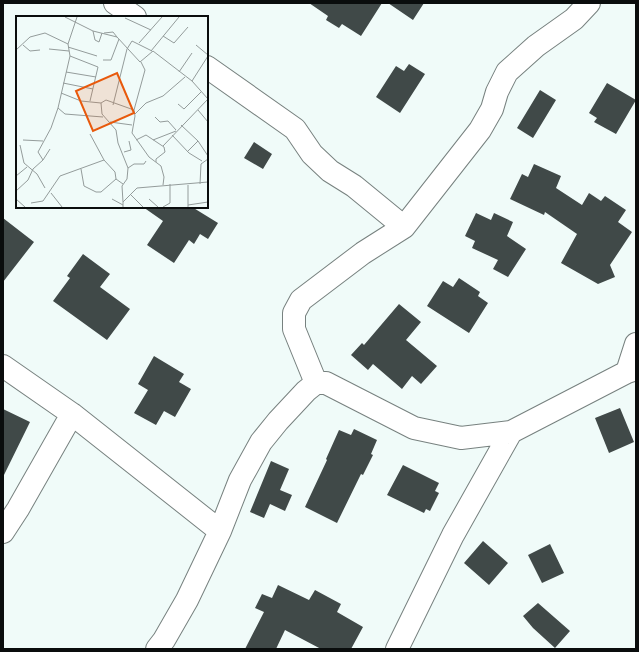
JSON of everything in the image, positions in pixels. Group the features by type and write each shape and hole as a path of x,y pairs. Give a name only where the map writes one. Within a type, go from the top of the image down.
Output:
{"street":[{"path":"115,3 134,16"},
{"path":"316,383 294,329 294,313 301,300 363,253 404,227 480,130 492,109 497,92 507,72 536,46 574,19 588,3"},
{"path":"208,68 295,129 312,154 330,171 354,186 404,227"},
{"path":"157,649 164,640 187,600 220,531 240,480 261,442 278,421 306,391 316,383 326,383 414,428 461,438 511,432 631,371 636,344"},
{"path":"3,366 72,414 220,531"},
{"path":"3,532 18,509 72,414"},
{"path":"397,649 453,534 511,432"}],"building":[{"path":"309,3 382,3 361,36 342,24 339,28 326,20 328,16"},
{"path":"388,3 424,3 413,20"},
{"path":"409,64 425,74 400,113 376,97 396,66 404,71"},
{"path":"607,83 636,100 616,134 594,122 597,118 589,113"},
{"path":"540,90 556,100 533,138 517,128"},
{"path":"254,142 272,154 263,169 244,158"},
{"path":"534,164 561,176 556,188 582,205 589,193 601,201 605,196 626,210 618,222 632,232 610,265 615,277 598,284 561,263 577,234 545,212 544,215 510,199 522,174 528,177"},
{"path":"144,208 194,208 218,223 208,239 200,234 194,244 189,240 174,263 147,245 163,221"},
{"path":"476,213 491,220 494,213 513,222 507,236 526,249 508,277 493,269 498,260 472,248 475,241 465,236"},
{"path":"3,218 34,242 3,282"},
{"path":"83,254 110,274 100,287 130,309 107,340 53,301 70,278 67,276"},
{"path":"459,278 480,292 478,296 488,303 469,333 427,306 443,281 453,287"},
{"path":"399,304 421,322 406,340 437,366 421,384 412,376 402,389 373,364 368,370 351,355 362,343 364,345"},
{"path":"154,356 184,374 179,382 191,389 175,417 164,411 156,425 134,413 148,390 138,384"},
{"path":"620,408 634,442 609,453 595,418"},
{"path":"3,409 30,422 3,477"},
{"path":"354,429 377,440 371,454 373,455 363,475 361,474 337,523 305,507 339,430 351,435"},
{"path":"271,461 289,469 280,490 292,495 285,511 270,504 264,518 250,512"},
{"path":"403,465 439,483 435,491 439,493 430,511 426,509 424,513 387,495"},
{"path":"483,541 508,563 489,585 464,563"},
{"path":"550,544 564,573 542,583 528,555"},
{"path":"278,585 309,600 315,590 341,604 337,612 363,627 351,649 321,649 285,630 276,649 245,649 264,612 255,608 262,594 272,598"},
{"path":"538,603 570,631 555,648 533,628 523,616"}]}
